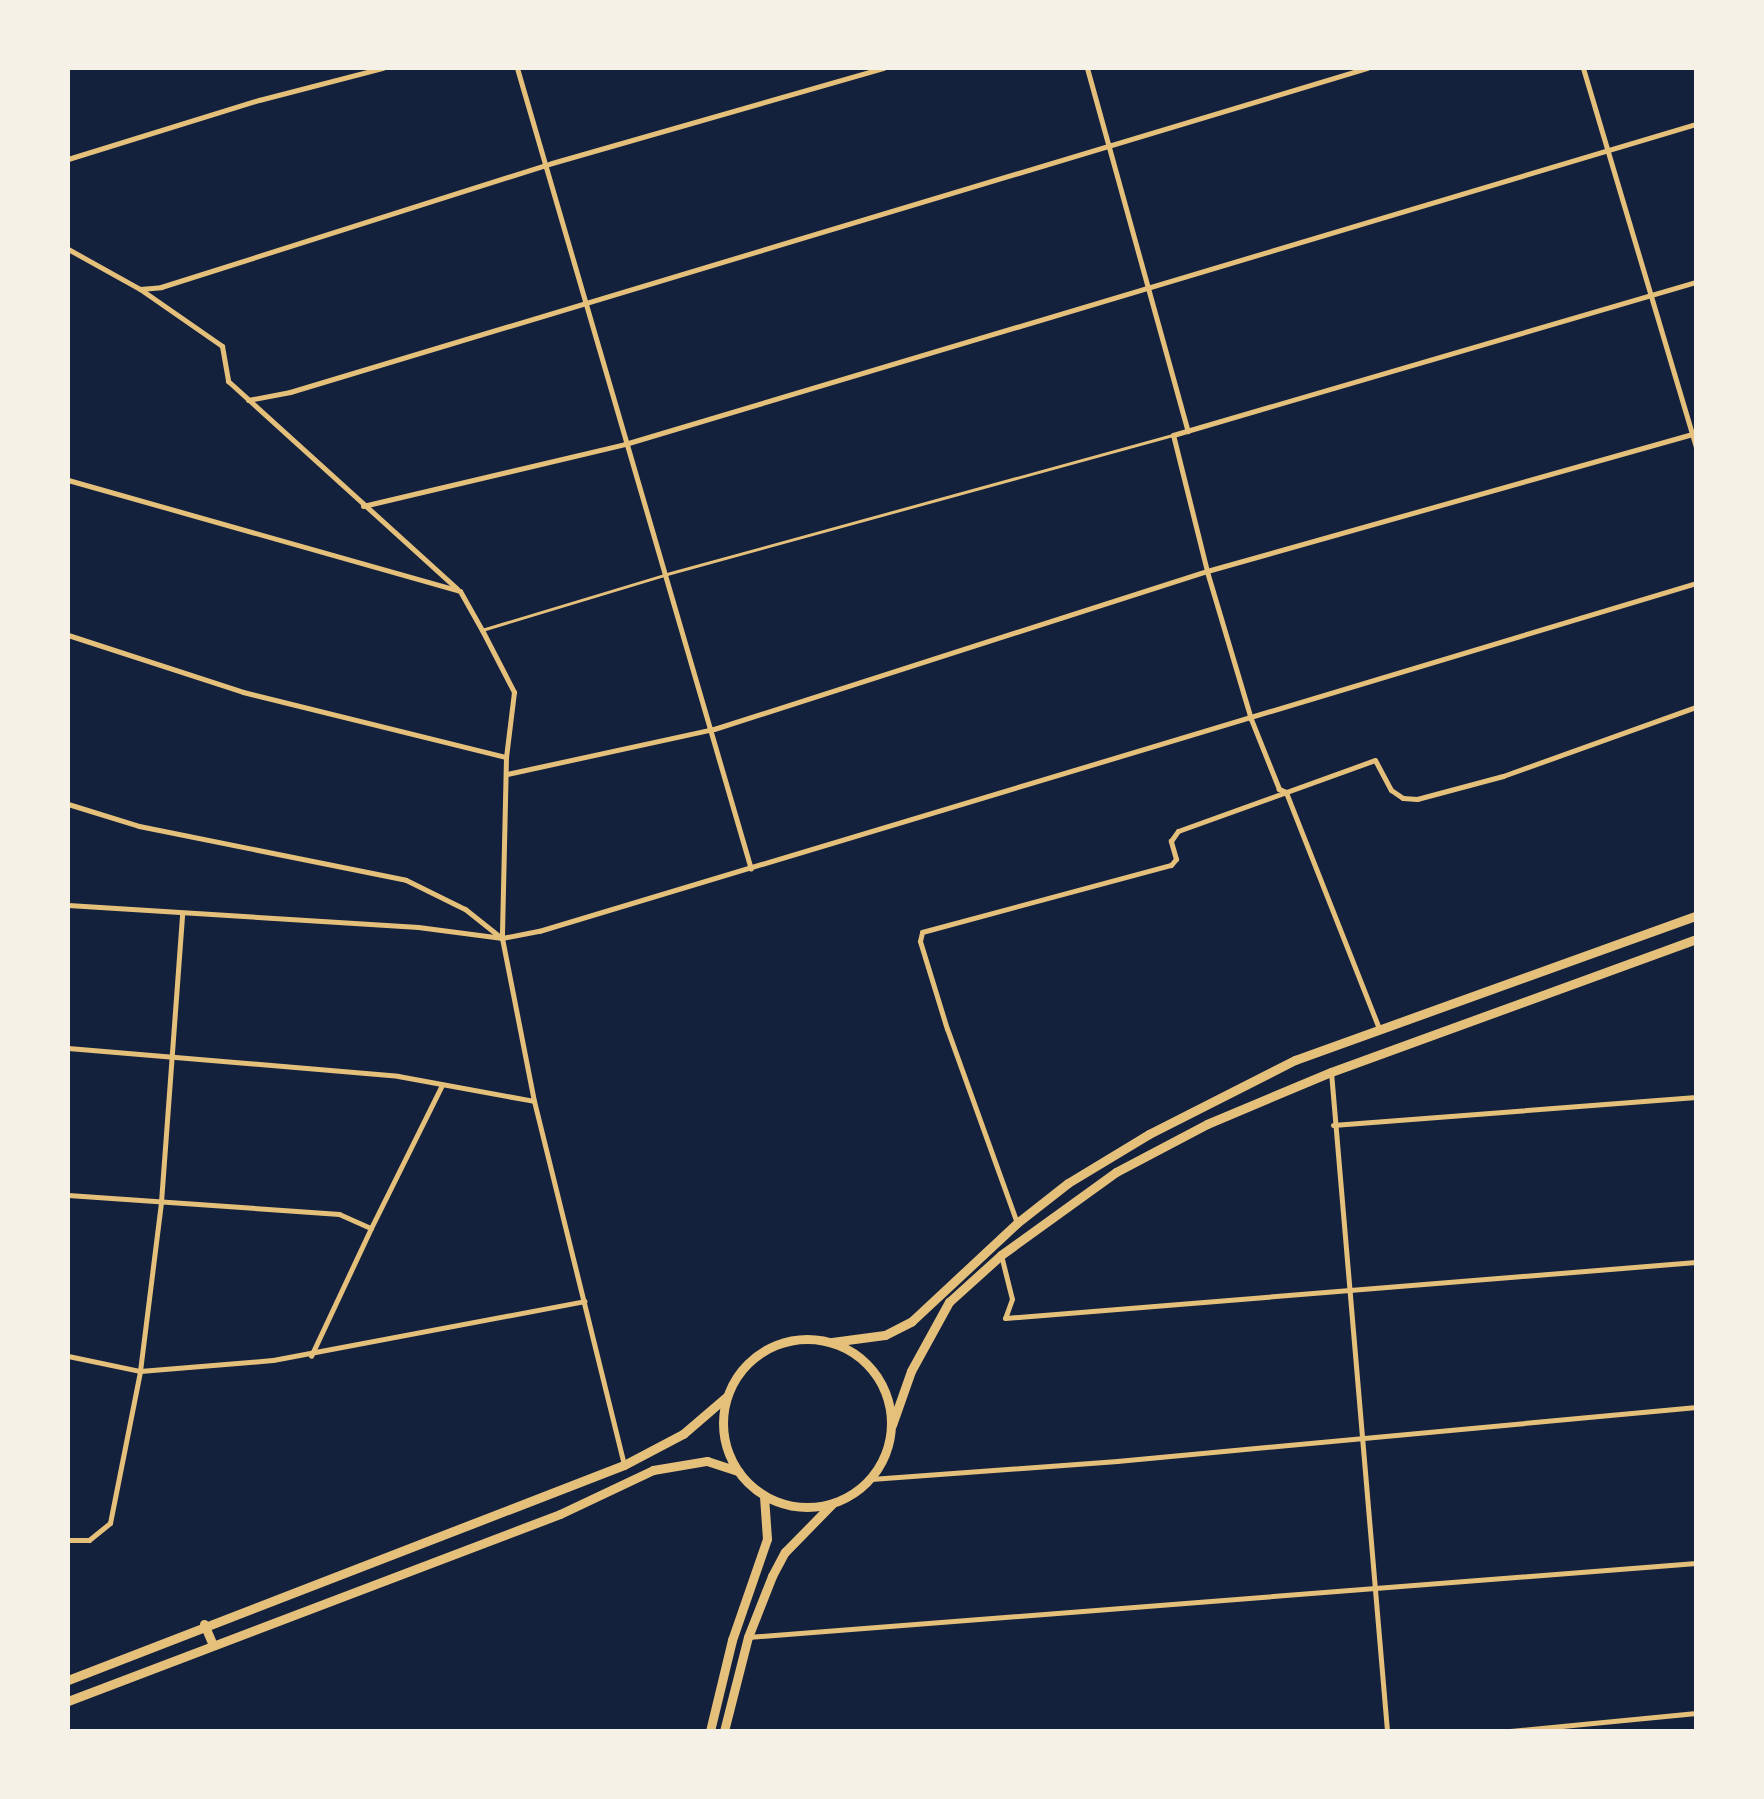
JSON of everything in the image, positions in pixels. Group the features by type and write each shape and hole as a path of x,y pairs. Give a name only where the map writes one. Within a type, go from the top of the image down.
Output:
{"main road":[{"path":"68,1680 204,1624 624,1465 683,1434 726,1397 747,1364 780,1342 806,1338 832,1342 886,1335 912,1321 1017,1223 1068,1183 1149,1134 1295,1060 1696,916"},
{"path":"724,1731 748,1637 785,1552 833,1503 871,1479 886,1454 892,1425 911,1371 936,1318 1001,1255 1115,1172 1207,1124 1331,1072 1696,939"},
{"path":"832,1342 857,1354 876,1374 888,1398 892,1425"},
{"path":"726,1397 722,1422 726,1448 738,1471 764,1496 786,1505 833,1503"},
{"path":"68,1701 212,1643 560,1514 653,1470 708,1461 738,1471"},
{"path":"710,1731 732,1640 767,1539 764,1496"},
{"path":"204,1624 212,1643"}],"street":[{"path":"68,159 259,100 383,68"},
{"path":"517,68 708,731 751,869"},
{"path":"140,289 161,287 545,166 884,68"},
{"path":"1087,68 1151,290 1188,431"},
{"path":"248,400 290,392 584,301 1367,68"},
{"path":"1583,68 1696,447"},
{"path":"363,506 625,444 1151,290 1696,124"},
{"path":"68,249 140,289 222,346 228,381 460,591 514,692 506,757 502,938 534,1101 624,1465"},
{"path":"1380,1031 1286,792 1279,789 1251,719 1207,571 1173,435 1696,282"},
{"path":"507,774 708,731 868,683 1207,571 1654,447 1694,433"},
{"path":"68,480 460,591"},
{"path":"68,905 182,915 418,927 502,938 610,912 1696,583"},
{"path":"68,635 243,692 506,757"},
{"path":"1017,1223 947,1029 920,941 922,932 1171,865 1176,859 1172,835 1375,760 1391,790 1402,798 1417,799 1503,776 1696,708"},
{"path":"68,804 139,826 406,880 465,909 502,938"},
{"path":"68,1540 89,1539 110,1523 140,1371 161,1202 182,915"},
{"path":"68,1048 398,1076 534,1101"},
{"path":"1331,1072 1332,1125 1387,1731"},
{"path":"311,1356 442,1085"},
{"path":"1332,1125 1696,1097"},
{"path":"68,1195 339,1214 371,1228"},
{"path":"1001,1255 1012,1299 1005,1318 1696,1262"},
{"path":"68,1356 140,1371 311,1356 584,1301"},
{"path":"871,1479 1117,1461 1696,1407"},
{"path":"748,1637 1375,1591 1696,1563"},
{"path":"1510,1731 1696,1713"}],"lane":[{"path":"482,630 663,575 1173,435"}]}
